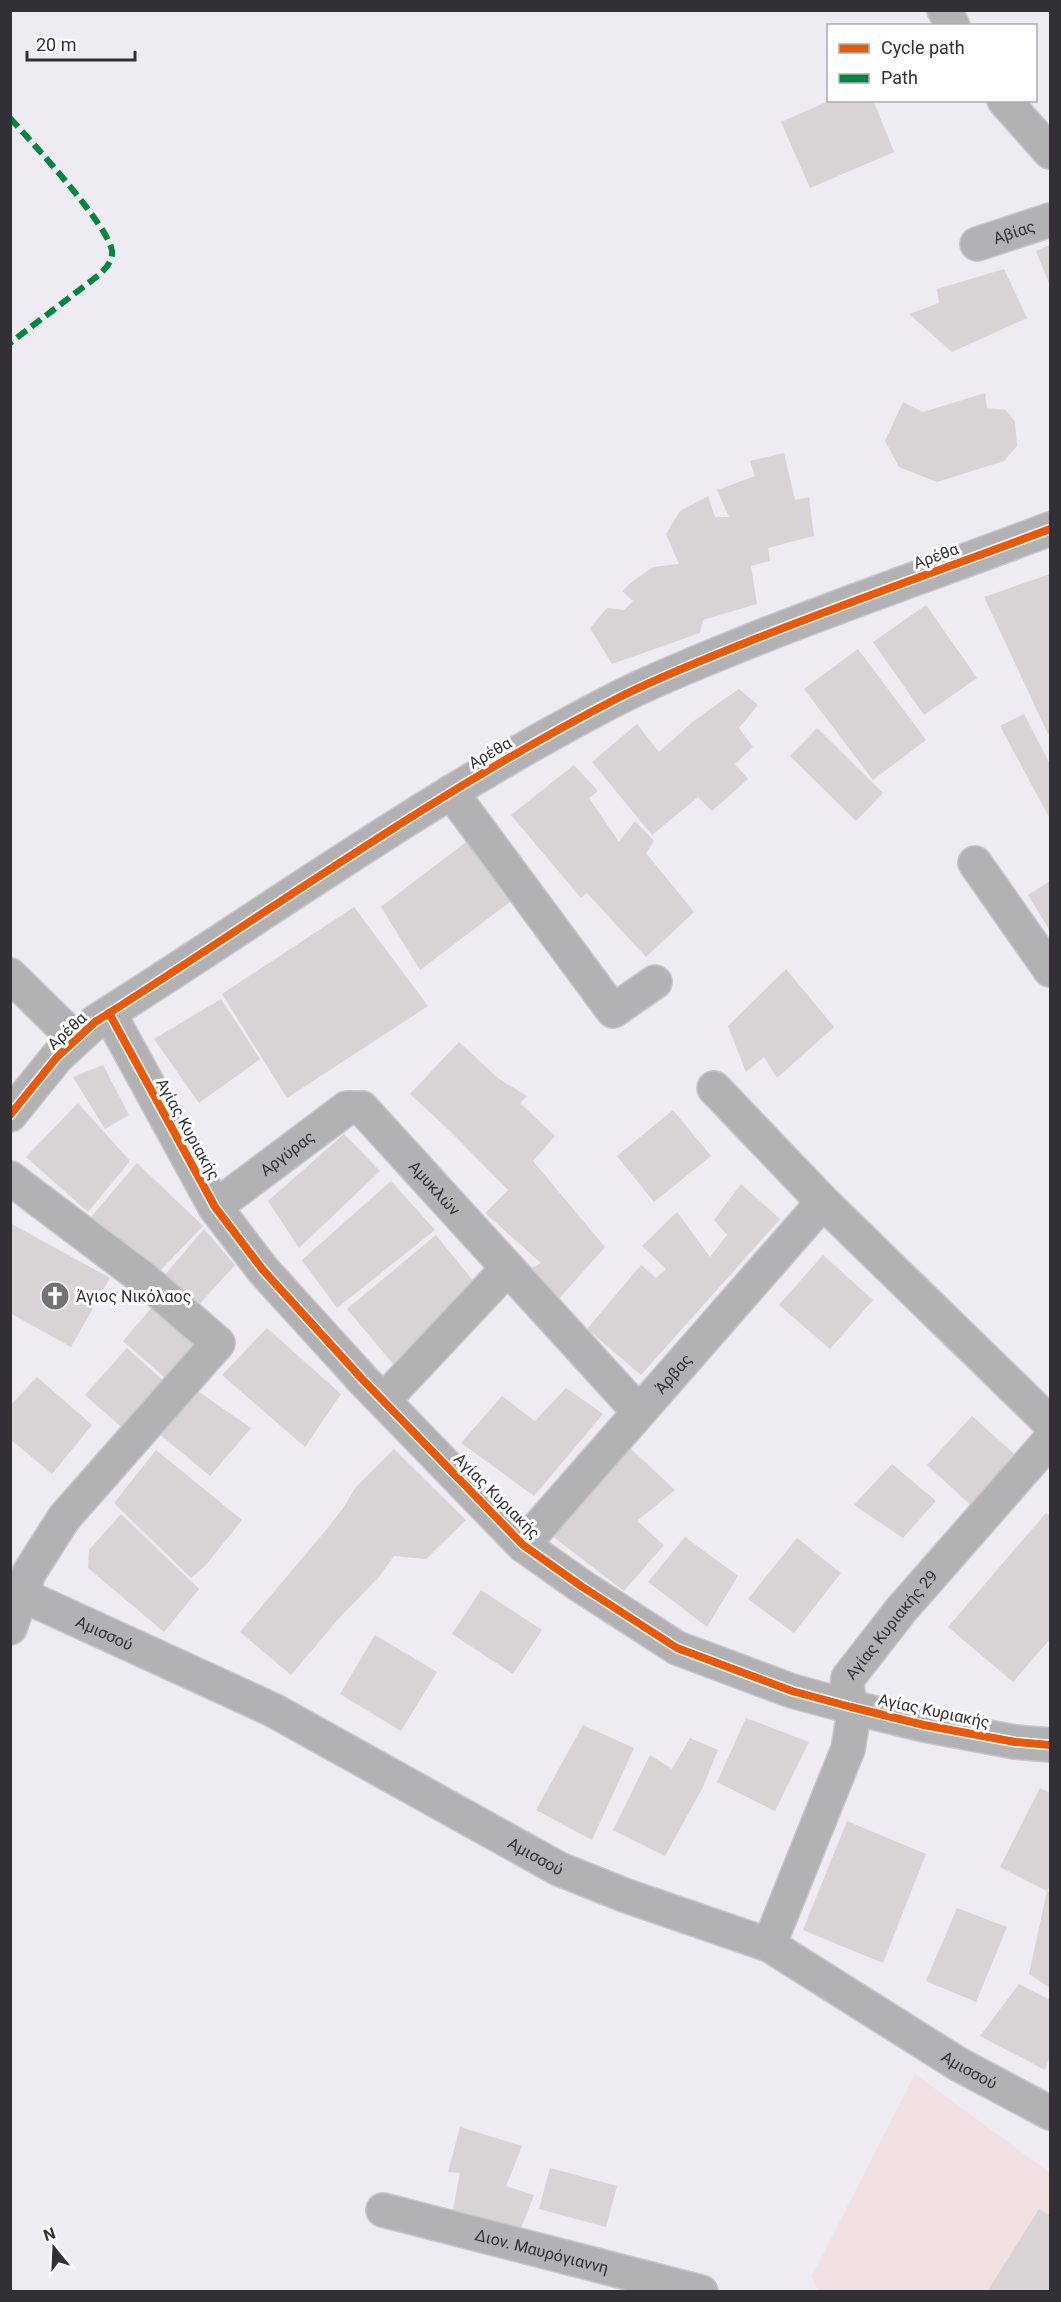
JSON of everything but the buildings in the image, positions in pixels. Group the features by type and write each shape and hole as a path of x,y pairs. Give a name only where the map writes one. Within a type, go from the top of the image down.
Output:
{"street":[{"path":"944,10 952,24"},
{"path":"1006,102 1050,152"},
{"name":"Αβίας","path":"977,244 1050,220"},
{"name":"Αρέθα","path":"10,1115 75,1039 109,1013 451,792 569,724 682,668 828,610 1050,529"},
{"path":"451,792 613,1011 655,982"},
{"path":"975,863 1050,970"},
{"path":"10,975 75,1039"},
{"name":"Αγίας Κυριακής","path":"109,1013 215,1207 263,1270 384,1401 523,1545 676,1648 792,1691 851,1707 924,1725 1015,1742 1050,1746"},
{"path":"714,1088 823,1202 1050,1423"},
{"name":"Αργύρας","path":"215,1207 347,1108 362,1108"},
{"name":"Αμυκλών","path":"362,1108 639,1412"},
{"path":"10,1178 144,1280 218,1343 64,1518 37,1557 20,1594 10,1628"},
{"name":"Άρβας","path":"523,1545 823,1202"},
{"path":"384,1401 507,1269"},
{"name":"Αγίας Κυριακής 29","path":"769,1945 845,1757 852,1727 847,1682 859,1662 945,1558 1050,1440"},
{"name":"Αμισσού","path":"20,1594 273,1710 559,1869 624,1895 769,1945 958,2064 1050,2113"},
{"name":"Διον. Μαυρόγιαννη","path":"383,2210 674,2283 701,2292"}],"shaded area":[{"path":"915,2074 1050,2173 1050,2291 818,2291 812,2276"}],"marked path":[{"path":"10,118 84,204 108,239 112,251 109,264 99,275 10,343"}],"cycle path":[{"path":"10,1115 57,1057 95,1022 416,814 548,735 616,699 702,660 1050,529"},
{"path":"109,1013 215,1207 263,1270 363,1380 523,1545 581,1586 677,1648 792,1691 851,1707 924,1725 1015,1742 1050,1745"}],"place":[{"name":"Άγιος Νικόλαος","path":"55,1296"}]}
